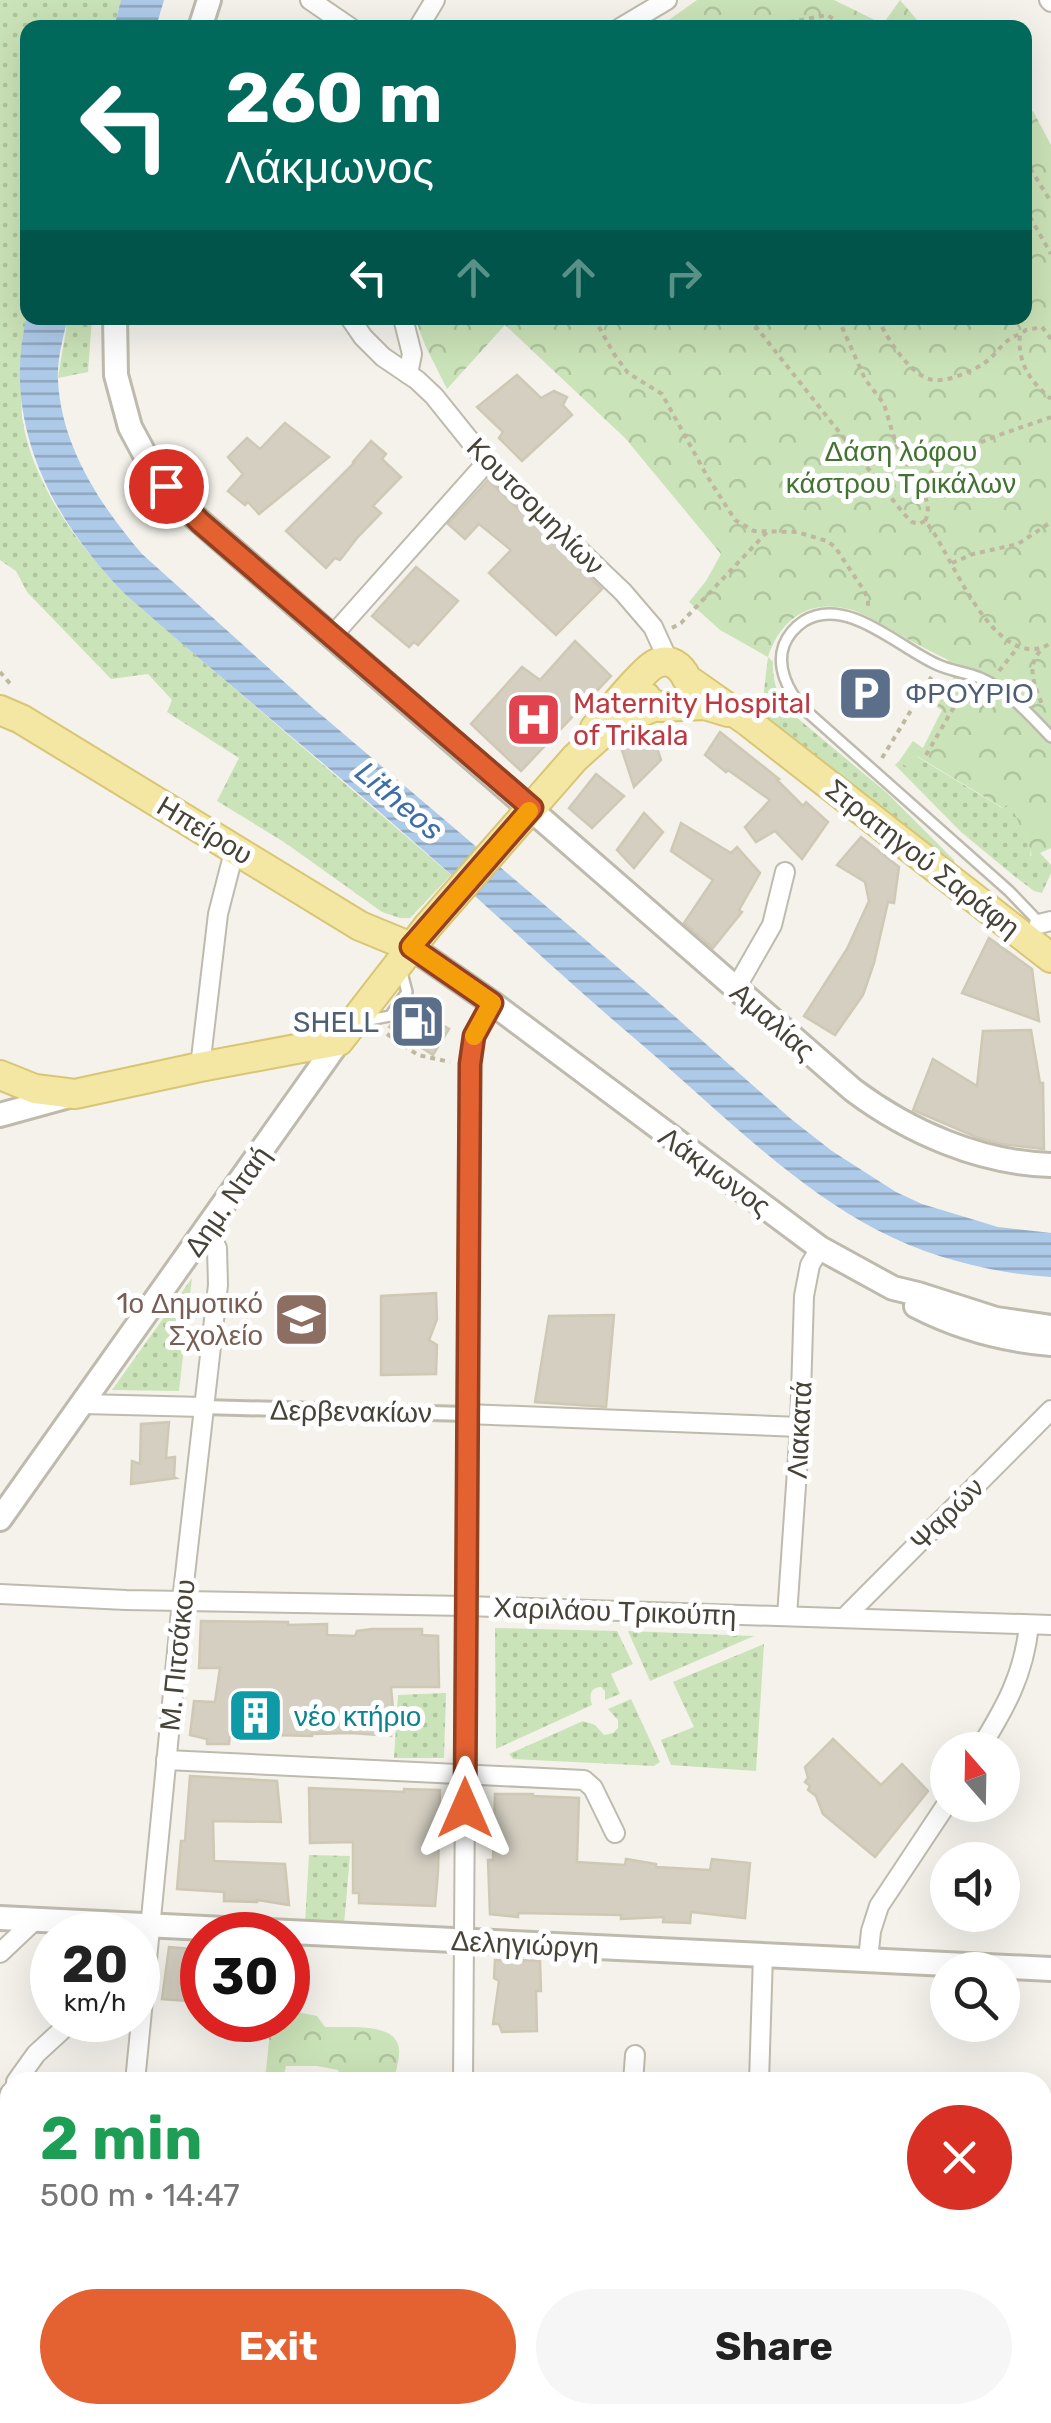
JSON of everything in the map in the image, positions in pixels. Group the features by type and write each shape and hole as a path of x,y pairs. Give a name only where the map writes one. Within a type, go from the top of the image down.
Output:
{"main road":[{"path":"665,662 642,682 648,701 664,706 712,706 747,721"},
{"path":"574,758 605,731 629,717 680,702 686,696 688,687 665,662"},
{"path":"0,1075 35,1088 75,1094 296,1049 356,1031 413,945 590,735 665,662"},
{"name":"Στρατηγού Σαράφη","path":"665,662 1045,938"},
{"name":"Ηπείρου","path":"10,714 360,926 413,945"}],"street":[{"path":"310,0 339,20"},
{"path":"633,20 667,0"},
{"name":"Αμαλίας","path":"116,325 120,394 130,428 152,468 182,505 333,635 524,816 736,988 853,1090 898,1120 978,1153 1019,1163 1051,1165"},
{"name":"Κουτσομηλίων","path":"355,325 383,357 434,396 487,462 623,592 644,616 665,662"},
{"path":"405,325 413,358 408,374"},
{"path":"333,635 487,462"},
{"path":"0,696 10,714"},
{"path":"200,1067 218,914 235,848"},
{"path":"736,988 772,925 786,872"},
{"name":"Λάκμωνος","path":"413,945 820,1248 893,1288 996,1319 1051,1327"},
{"path":"463,2072 470,1064 474,1036 492,1003"},
{"name":"Δημ. Νταή","path":"0,1520 314,1079 356,1031"},
{"path":"296,1049 310,1064 314,1079"},
{"path":"0,1115 75,1094"},
{"name":"Μ. Πιτσάκου","path":"151,1912 218,1284 217,1248 207,1230"},
{"name":"Λιακατά","path":"787,1616 804,1296 810,1265 820,1248"},
{"path":"893,1288 909,1302 955,1324 1000,1338 1051,1344"},
{"name":"Δερβενακίων","path":"83,1404 800,1427"},
{"name":"Ψαρών","path":"844,1618 1051,1410"},
{"name":"Χαριλάου Τρικούπη","path":"0,1594 1051,1625"},
{"path":"990,1732 1016,1684 1029,1625"},
{"path":"166,1760 584,1780 593,1788 615,1833"},
{"path":"868,1960 879,1906 935,1822"},
{"name":"Δεληγιώργη","path":"0,1918 30,1920"},
{"name":"Δεληγιώργη","path":"160,1925 1051,1969"},
{"path":"0,1954 30,1926"},
{"path":"759,2072 764,1955"},
{"path":"23,2072 49,2042"},
{"name":"Μ. Πιτσάκου","path":"136,2072 139,2042"},
{"path":"633,2072 634,2055"}],"lane":[{"path":"1045,938 1030,912 802,708 788,687 782,661 784,644 790,633 810,618 840,614 862,622 938,666 991,684 1051,737"}],"path":[{"path":"802,20 828,15 836,20"},
{"path":"1032,171 1051,202"},
{"path":"1032,220 1051,254"},
{"path":"598,325 628,373 662,394 735,520 754,531 797,532 835,546 865,592 868,607 862,622"},
{"path":"755,325 904,514 919,524 929,512 924,486 914,477 896,444 884,404 865,380 841,325"},
{"path":"881,325 885,335 920,374 934,380 976,367 1006,340 1026,330 1042,327 1051,339"},
{"path":"1020,334 1026,374 1051,399"},
{"path":"924,486 932,473 956,453 1051,417"},
{"path":"925,521 964,587 1001,636 1018,647 1034,650 1051,643"},
{"path":"952,562 1018,544 1051,522"},
{"path":"665,662 681,623 767,532"},
{"path":"991,684 1018,647"},
{"path":"1043,647 1032,667 1045,711"},
{"path":"874,770 938,666"},
{"path":"926,755 972,675"},
{"path":"356,1031 418,1055 470,1064"}],"green space":[{"path":"0,0 121,0 116,20 20,20 20,325 26,325 22,417 36,467 76,536 127,596 451,875 410,918 400,918 382,912 284,842 217,801 239,758 167,712 172,700 148,674 111,679 27,592 16,571 0,560"},
{"path":"697,0 834,0 875,20 669,20"},
{"path":"900,0 917,20 886,20"},
{"name":"Δάση λόφου κάστρου Τρικάλων","path":"1032,112 1051,145 1051,848 1032,863 1031,850 1010,803 1003,808 917,756 908,768 899,761 913,741 923,748 942,710 937,707 942,696 948,698 955,670 948,660 862,614 834,607 820,607 798,615 780,632 768,657 720,630 689,602 721,554 625,438 505,325 1032,325"},
{"path":"67,325 91,325 88,372 58,378"},
{"name":"Δάση λόφου κάστρου Τρικάλων","path":"418,325 505,325 447,389"},
{"path":"768,657 773,662 779,694 789,711 887,793 954,860 955,866 761,716"},
{"path":"916,756 1002,808 1010,802 1031,850 1030,856 1040,853 1051,865 1042,893 1034,891 961,832 895,765 899,761 908,767"},
{"path":"192,1278 179,1391 112,1390"},
{"path":"495,1628 617,1631 633,1664 611,1674 620,1694 605,1700 605,1691 601,1687 595,1689 592,1705 496,1749"},
{"path":"628,1631 754,1636 650,1681"},
{"path":"764,1644 756,1771 671,1765 661,1740 694,1727 673,1682"},
{"path":"446,1693 444,1758 394,1758 398,1695"},
{"path":"631,1699 660,1762 654,1766 513,1759 509,1754 583,1721 595,1725 604,1735 613,1733 618,1720 608,1709"},
{"path":"309,1855 350,1856 344,1925 310,1923 310,1912 306,1912"},
{"path":"310,2015 317,2016 325,2027 380,2030 396,2040 399,2049 396,2072 339,2072 317,2066 286,2066 284,2072 266,2071 269,2042 310,2042"}],"water":[{"path":"121,0 164,0 158,20 116,20"},
{"name":"Litheos","path":"26,325 66,325 58,372 61,404 75,451 98,495 142,554 312,707 832,1151 922,1204 998,1227 1051,1233 1051,1277 984,1268 919,1249 877,1230 814,1191 127,596 76,536 39,468 27,432 21,356"}],"building":[{"path":"517,375 541,398 554,391 567,397 563,405 572,415 522,461 499,438 503,432 477,407"},
{"path":"285,423 329,457 259,514 248,502 245,505 228,491 243,474 228,457 247,438 260,449"},
{"path":"371,441 386,454 382,459 401,477 373,506 381,513 340,560 335,558 326,568 286,531"},
{"path":"488,480 602,589 556,635 489,573 511,550 479,524 465,539 448,524"},
{"path":"416,567 458,601 418,645 414,642 409,647 372,616"},
{"path":"575,641 611,676 521,771 471,724 522,667 540,680"},
{"path":"720,732 779,779 803,806 806,802 828,822 802,859 775,831 756,842 745,827 770,800 705,755"},
{"path":"652,733 661,760 634,787 620,744"},
{"path":"596,774 624,796 592,828 569,808"},
{"path":"644,813 663,832 634,868 617,850"},
{"path":"681,823 731,853 737,847 760,873 739,910 742,912 713,948 684,923 713,880 671,851"},
{"path":"861,837 899,867 894,903 888,902 863,995 835,1035 804,1016 847,949 869,901 865,882 837,865"},
{"path":"989,938 1032,969 1039,1021 962,993"},
{"path":"408,1004 449,1029 433,1055 389,1027"},
{"path":"1031,1030 1043,1083 1044,1149 976,1137 913,1110 933,1059 977,1086 983,1031"},
{"path":"436,1293 437,1319 429,1340 437,1345 436,1374 381,1375 381,1296"},
{"path":"614,1315 606,1407 535,1402 549,1316"},
{"path":"169,1422 166,1458 175,1457 176,1478 131,1484 132,1461 140,1464 141,1424"},
{"path":"201,1621 327,1624 327,1635 355,1636 357,1631 372,1629 422,1629 422,1635 438,1636 439,1687 391,1687 391,1736 230,1734 229,1744 207,1744 207,1739 190,1735 194,1701 215,1702 220,1668 199,1668"},
{"path":"833,1739 881,1785 902,1764 928,1791 875,1857 823,1814 805,1782 805,1767"},
{"path":"190,1776 277,1781 281,1822 213,1821 214,1861 285,1864 289,1905 257,1900 224,1901 224,1892 177,1889"},
{"path":"309,1788 440,1790 435,1906 359,1903 359,1893 353,1893 353,1842 310,1843"},
{"path":"495,1794 579,1798 577,1862 625,1865 626,1859 656,1867 710,1870 712,1859 750,1863 745,1918 691,1912 690,1923 663,1922 664,1917 621,1919 621,1915 490,1914 488,1860 493,1860"},
{"path":"169,1947 180,1948 180,2000 162,1999"},
{"path":"495,1960 540,1961 537,2031 502,2032 499,2024 493,2024 499,1981 494,1978"}],"slow traffic":[{"path":"474,1036 492,1003 411,947 529,811"}],"place":[{"name":"ΦΡΟΥΡΙΟ","path":"866,693"},
{"name":"Maternity Hospital of Trikala","path":"534,719"},
{"name":"SHELL","path":"418,1022"},
{"name":"1ο Δημοτικό Σχολείο","path":"302,1319"},
{"name":"νέο κτήριο","path":"255,1716"}],"route":[{"path":"166,486 200,522 532,808 411,947 492,1003 474,1036 470,1064 465,1808"}]}
